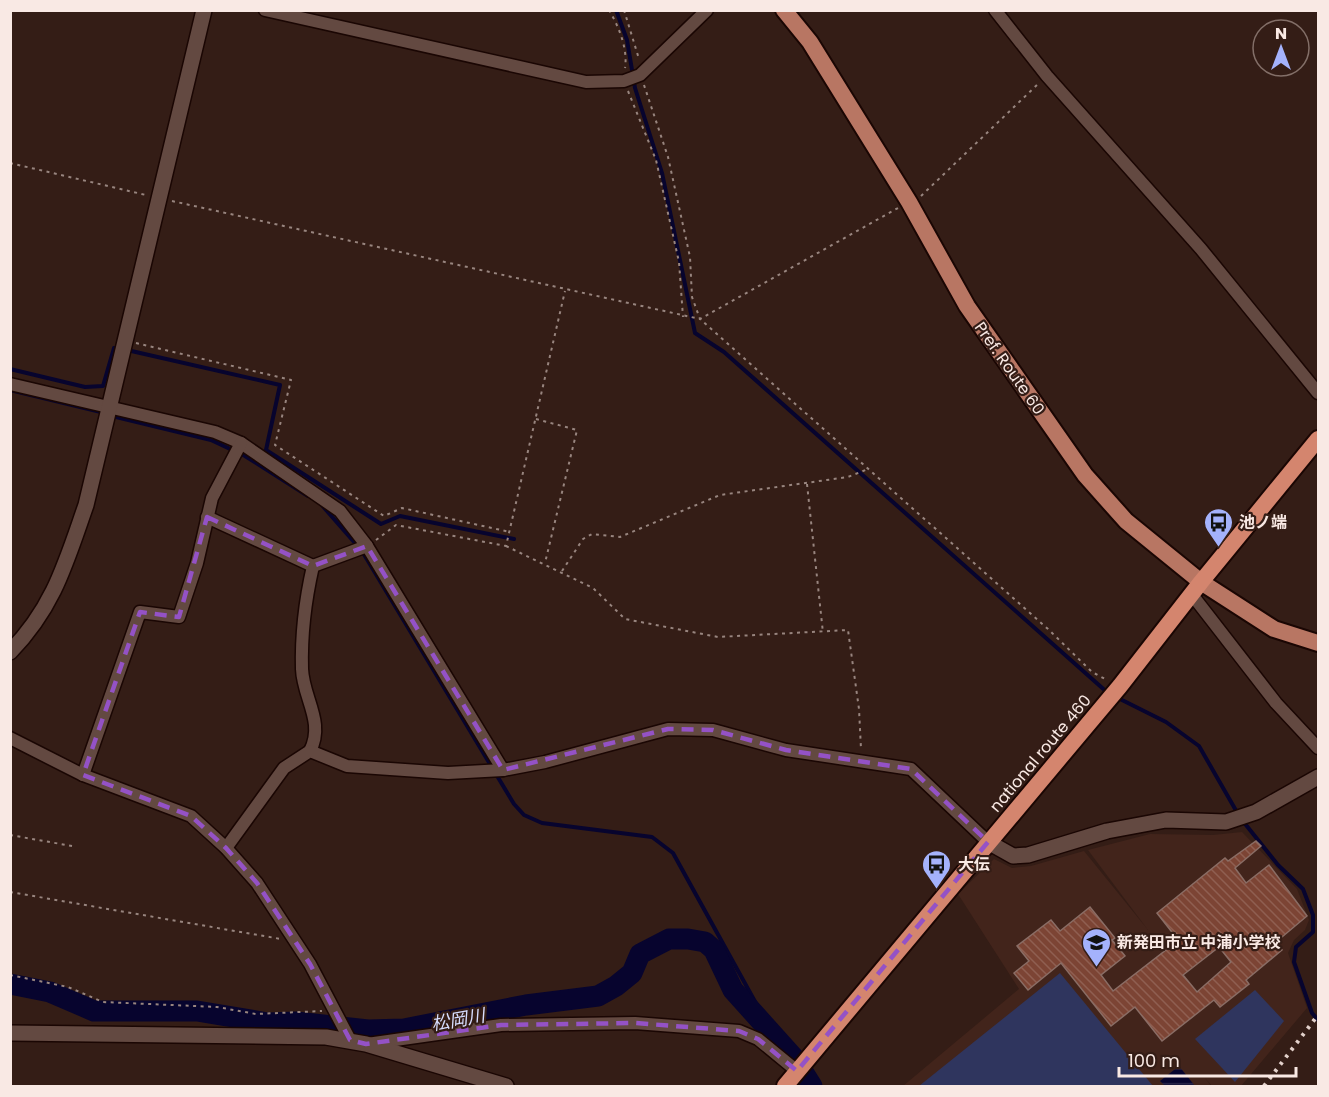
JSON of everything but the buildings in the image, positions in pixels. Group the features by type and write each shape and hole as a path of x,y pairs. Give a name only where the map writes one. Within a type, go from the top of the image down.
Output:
{"highway":[{"name":"national route 460","path":"785,1086 1120,686 1318,439"}],"main road":[{"name":"Pref. Route 60","path":"784,10 810,42 909,202 967,306 1085,475 1126,521 1197,589 1274,628 1318,643"}],"street":[{"path":"10,652 45,611 66,562 86,505 204,10"},
{"path":"265,10 586,82 624,81 640,75 707,10"},
{"path":"995,10 1047,76 1201,249 1318,393"},
{"path":"10,384 215,432 241,443 340,512 367,546 503,770"},
{"path":"83,775 140,612 179,617 197,562 212,498 241,443"},
{"path":"207,517 312,566 367,546"},
{"path":"226,848 284,768 310,751 316,739 316,724 302,672 303,612 312,566"},
{"path":"1197,589 1276,703 1318,748"},
{"path":"310,751 347,766 448,773 503,770 545,762 668,729 713,730 786,750 911,769 988,842 1013,856 1028,855 1107,831 1166,820 1226,822 1256,812 1318,777"},
{"path":"10,738 83,775 191,816 226,848 256,883 295,942 350,1040"},
{"path":"366,1044 501,1025 635,1023 739,1031 759,1040 797,1071"},
{"path":"10,1033 326,1036 366,1044 506,1086"}],"path":[{"path":"609,10 627,57 624,81 656,160 679,262 683,317"},
{"path":"624,10 638,49 640,75 668,157 690,257 692,297 700,319 1048,629 1092,672 1120,686"},
{"path":"10,163 565,291 700,319 909,202 915,201 1047,76"},
{"path":"506,546 565,291"},
{"path":"125,340 291,380 276,446 384,516 402,508 510,532"},
{"path":"536,419 577,429 545,564"},
{"path":"562,571 583,539 592,534 620,537 720,495 848,477 868,469"},
{"path":"807,484 823,633"},
{"path":"367,546 396,525 506,546 562,571 593,588 625,619 718,637 848,630 859,709 861,761"},
{"path":"10,835 72,846"},
{"path":"10,892 295,942"},
{"path":"10,975 68,987 103,1002 217,1007 256,1014 334,1011"}],"highlighted area":[{"path":"207,517 313,566 367,546 503,770 668,729 713,730 786,750 911,769 988,842 797,1071 758,1039 739,1031 635,1023 501,1025 366,1044 350,1040 310,964 257,883 226,848 191,816 83,775 140,612 179,617"}],"shaded area":[{"path":"1242,832 1297,889 1309,920 1305,930 1294,940 1288,953 1307,1008 1241,1086 1212,1086 1205,1078 1211,1086 903,1086 1019,989 958,894 994,859 1012,868 1031,866 1084,851 1148,930 1088,850 1150,834 1213,835"},
{"path":"1060,973 1153,1086 919,1086"},
{"path":"1255,990 1284,1021 1235,1082 1195,1039"},
{"path":"1179,1066 1195,1086 1165,1086 1160,1081"}],"waterway":[{"path":"616,10 627,40 635,88 662,173 695,333 724,352 1109,694"},
{"path":"10,369 85,387 103,386 114,348 120,349"},
{"path":"127,350 280,385 266,450 381,524 400,516 514,539"},
{"path":"10,390 105,413"},
{"path":"112,416 211,440 245,456 308,496"},
{"path":"320,503 362,551 514,804 524,815 542,823 652,837 673,853 758,1007 767,1029"},
{"path":"1116,697 1166,722 1199,746 1238,814"},
{"path":"1242,820 1278,865 1303,889 1313,915 1313,932 1296,947 1294,962 1312,1013 1318,1020"},
{"name":"松岡川","path":"10,984 50,992 94,1011 197,1011 268,1023 296,1022 368,1030 404,1029 526,1005 598,996 616,986 632,973 640,954 669,939 688,939 705,942 714,950 733,990 795,1059 812,1086"}],"railway":[{"path":"1264,1086 1318,1015"}],"place":[{"name":"池ノ端","path":"1218,548"},
{"name":"大伝","path":"937,890"},
{"name":"新発田市立 中浦小学校","path":"1096,968"}]}
